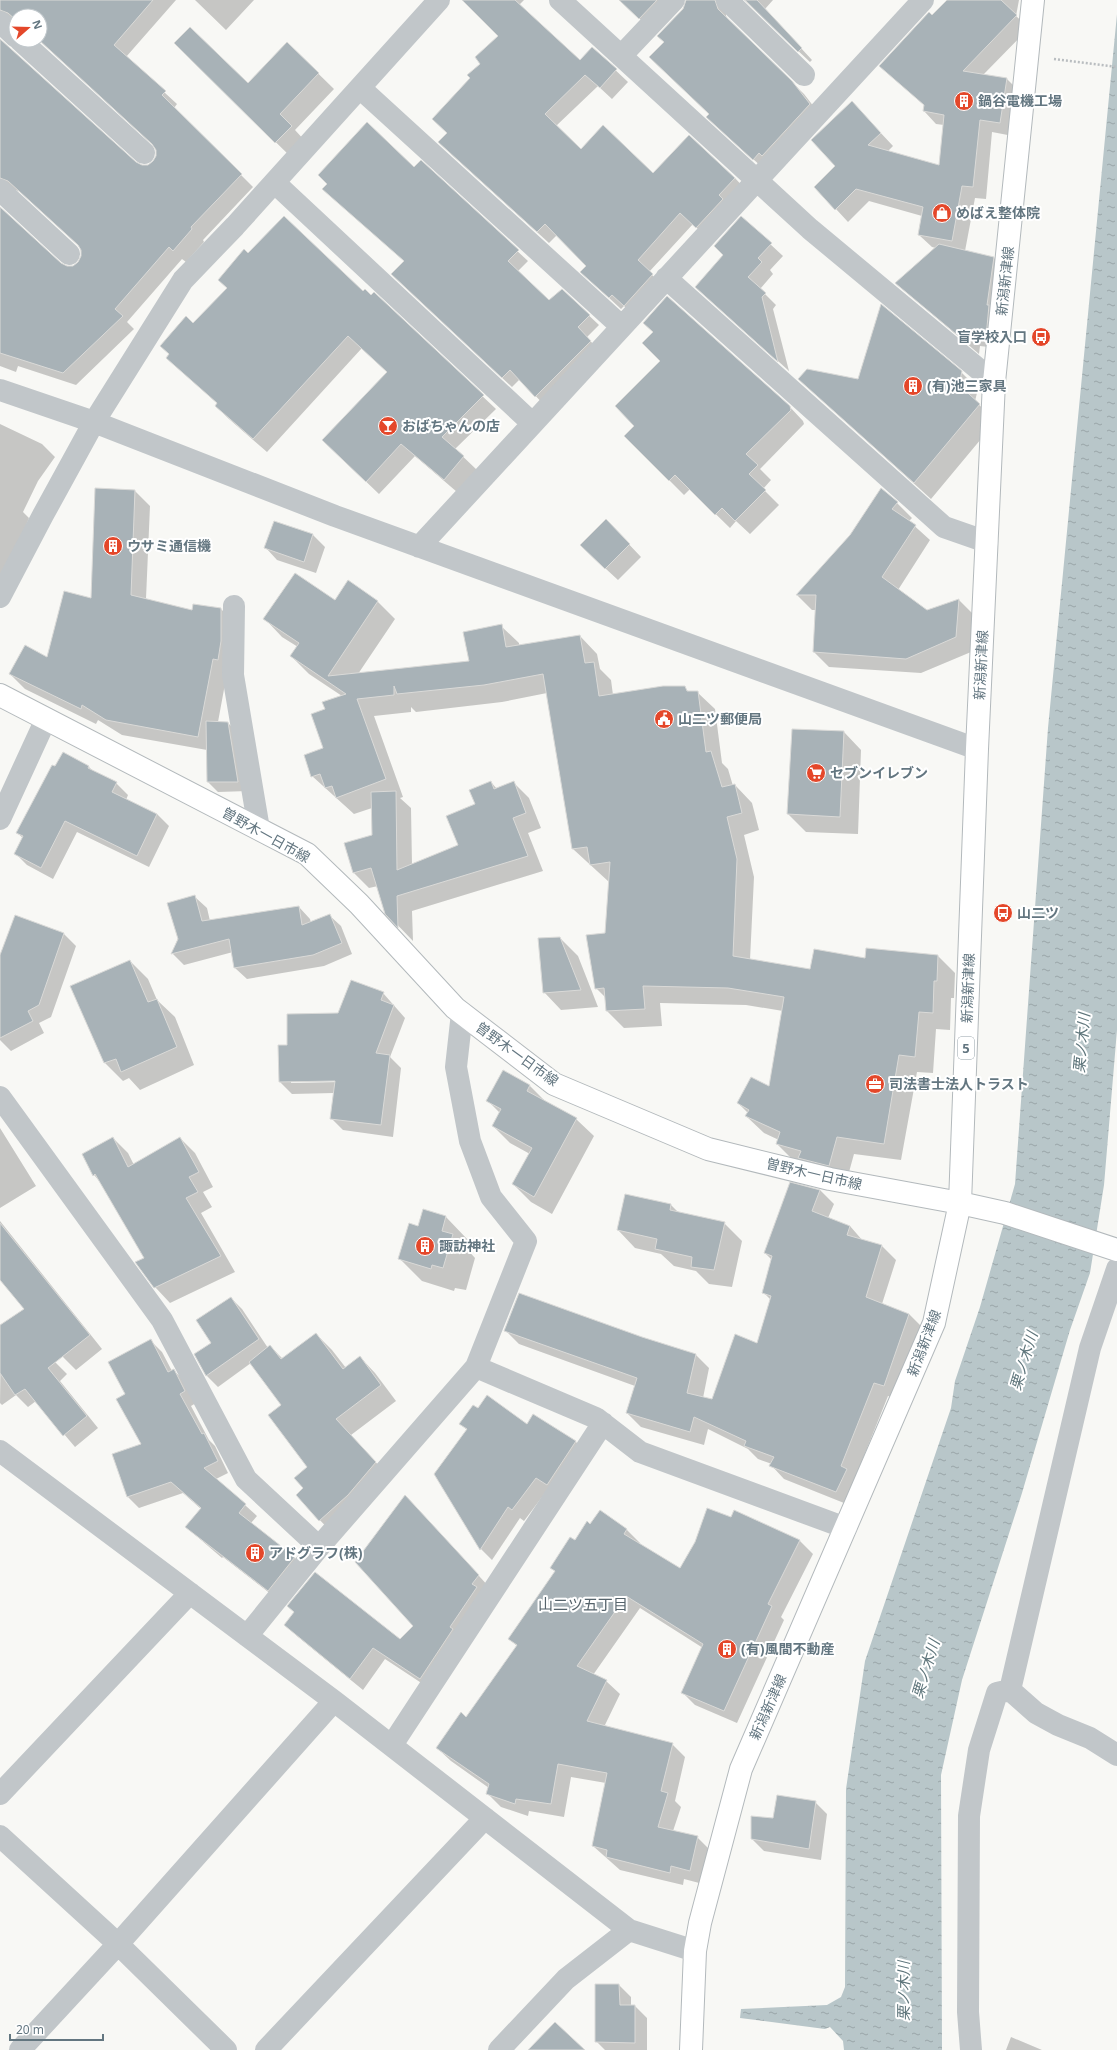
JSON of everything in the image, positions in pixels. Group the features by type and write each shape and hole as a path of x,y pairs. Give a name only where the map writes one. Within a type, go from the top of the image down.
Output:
{"main road":[{"name":"新潟新津線","path":"691,2050 695,1951 700,1923 741,1769 934,1323 960,1203 977,748 994,382 1033,0"},
{"name":"曽野木一日市線","path":"0,695 307,854 359,904 454,1008 554,1084 708,1149 830,1179 960,1203 1005,1213 1110,1248"}],"street":[{"path":"0,597 43,514 94,422 183,280 275,182 439,0"},
{"path":"560,0 810,229 994,382"},
{"path":"621,56 674,0"},
{"path":"727,0 804,75"},
{"path":"419,547 756,179 923,0"},
{"path":"0,22 8,30"},
{"path":"29,48 144,154"},
{"path":"360,88 621,326"},
{"path":"275,182 532,423"},
{"path":"0,190 69,254"},
{"path":"666,278 944,527 987,542"},
{"path":"0,390 94,422 335,516 419,547 977,748"},
{"path":"234,606 233,675 259,830"},
{"path":"0,819 46,719"},
{"path":"247,1636 319,1547 476,1367 526,1241 491,1197 470,1141 456,1067 462,1013"},
{"path":"0,1097 162,1320 246,1479 319,1547"},
{"path":"1010,1690 1088,1356 1117,1269"},
{"path":"476,1367 596,1418 640,1452 846,1528"},
{"path":"392,1745 603,1423"},
{"path":"0,1451 392,1745 629,1930 695,1951"},
{"path":"0,1794 190,1593"},
{"path":"971,2050 968,2012 969,1816 979,1750 996,1692 1010,1690 1036,1713 1058,1725 1090,1738 1117,1755"},
{"path":"20,2050 118,1944 334,1701"},
{"path":"266,2050 485,1818"},
{"path":"0,1836 118,1944 226,2050"},
{"path":"499,2050 566,1979 629,1930"}],"path":[{"path":"1027,56 1117,67"}],"water":[{"name":"栗ノ木川","path":"1117,14 1117,1030 1104,1185 1090,1273 1070,1330 1022,1493 962,1680 941,1775 942,2050 844,2050 843,2041 830,2027 825,2029 740,2018 741,2009 827,2005 841,1997 845,1987 846,1789 865,1661 951,1408 955,1381 980,1307 1015,1184 1048,728"}],"building":[{"path":"0,0 153,0 114,45 166,91 162,95 242,174 191,227 192,229 173,251 169,247 115,309 123,316 63,373 0,353 0,207 61,263 67,266 73,266 78,262 81,256 81,250 78,245 8,181 0,178 0,39 8,48 10,48 136,162 142,165 148,165 156,156 156,150 152,144 48,48 48,8 8,8 8,13 0,10"},
{"path":"462,0 515,0 580,60 592,47 617,69 600,88 585,75 545,114 581,149 603,125 653,173 689,135 735,178 719,195 723,199 696,228 680,213 638,260 653,274 624,306 612,295 609,298 580,272 586,266 545,224 537,232 438,142 447,133 432,119 470,78 467,75 480,64 475,57 498,36"},
{"path":"619,0 657,0 639,19"},
{"path":"686,0 715,0 718,9 792,81 810,104 762,156 759,153 753,160 706,117 709,114 649,57 664,42 657,36 683,9"},
{"path":"745,0 757,0 802,48 798,52"},
{"path":"947,0 1001,0 1017,15 963,71 1007,78 1000,123 980,120 973,187 962,186 952,241 918,235 923,207 856,189 835,210 814,187 835,166 811,140 852,101 881,133 868,145 939,165 944,115 923,111 924,105 879,66 929,12 932,15"},
{"path":"190,27 248,83 287,42 319,73 280,114 292,126 275,143 174,43"},
{"path":"367,122 414,167 421,160 519,250 508,261 549,300 562,289 590,315 578,327 591,341 535,397 510,370 502,378 391,274 404,261 322,189 327,184 318,175"},
{"path":"284,216 363,291 365,289 371,295 374,292 484,395 442,437 464,456 444,480 401,444 366,482 322,440 387,372 348,336 253,439 215,406 217,403 166,358 169,354 160,346 186,316 193,323 227,288 218,280 244,249 248,253"},
{"path":"741,216 772,243 758,258 762,262 748,277 766,293 762,297 778,362 695,287 723,255 714,246"},
{"path":"939,244 994,257 987,305 989,305 986,338 969,336 968,344 895,283"},
{"path":"667,296 790,406 791,410 746,454 758,465 749,474 766,490 735,521 722,508 715,515 675,475 669,481 624,436 634,426 615,406 660,361 642,343 653,332 643,323"},
{"name":"(有)池三家具","path":"881,304 962,371 959,385 980,404 914,483 798,379 807,369 858,379"},
{"path":"95,488 135,490 131,595 192,610 193,604 221,608 221,641 218,660 213,659 198,737 106,720 82,705 81,709 9,674 25,645 47,657 64,591 91,598"},
{"path":"881,488 898,502 892,509 916,525 882,577 927,610 959,599 956,637 906,659 813,652 816,595 796,595 850,535"},
{"path":"606,519 630,544 605,569 580,545"},
{"path":"274,521 313,534 304,562 264,548"},
{"path":"295,573 335,600 348,580 378,601 328,676 469,661 463,632 502,624 506,647 580,635 585,663 594,662 599,696 663,686 685,686 687,691 698,691 706,752 711,751 722,787 735,784 742,813 727,817 737,859 733,956 810,969 814,949 865,958 866,948 938,955 937,981 934,981 933,1013 919,1012 915,1057 899,1055 884,1144 837,1137 829,1166 798,1158 801,1151 776,1144 780,1132 745,1116 749,1110 737,1103 751,1077 769,1086 784,997 728,988 643,986 645,1009 606,1011 604,988 595,989 586,935 605,933 610,862 590,865 587,847 572,849 543,674 484,685 397,694 394,686 394,695 357,699 386,779 336,798 332,786 325,788 320,774 311,777 304,755 323,748 311,714 325,709 322,702 346,694 290,656 299,643 263,619"},
{"path":"206,721 228,722 238,782 207,782"},
{"name":"セブンイレブン","path":"792,729 844,731 840,817 787,814"},
{"path":"63,752 89,766 88,768 117,782 112,792 157,814 137,856 65,821 41,868 14,854 23,836 16,833 52,765 55,766"},
{"path":"491,781 494,789 514,781 526,813 513,818 528,856 397,896 398,928 385,914 371,868 353,873 344,843 372,835 371,792 396,791 397,870 458,845 446,816 475,804 469,790"},
{"path":"195,895 202,921 299,906 302,925 330,914 342,943 313,955 234,968 229,939 171,954 178,939 167,903"},
{"path":"15,915 64,933 39,1005 28,1011 33,1021 0,1038 0,955"},
{"path":"560,937 581,990 543,993 538,938"},
{"path":"130,960 148,1002 157,999 177,1047 121,1072 116,1059 104,1063 70,986"},
{"path":"351,980 384,992 381,1000 394,1005 376,1053 390,1055 381,1125 330,1119 335,1081 279,1082 278,1045 287,1045 287,1014 338,1013"},
{"path":"503,1070 530,1085 527,1091 577,1118 534,1197 512,1184 532,1148 492,1126 501,1109 486,1101"},
{"path":"113,1137 128,1167 180,1137 199,1172 189,1177 198,1192 186,1198 221,1256 154,1288 135,1262 144,1258 95,1174 93,1176 82,1154"},
{"path":"790,1182 820,1190 812,1211 850,1226 847,1235 882,1245 866,1297 909,1314 884,1386 874,1383 841,1466 847,1469 836,1492 769,1466 774,1457 744,1446 746,1441 694,1417 690,1432 626,1413 637,1378 504,1331 519,1293 642,1337 696,1354 687,1393 712,1399 735,1334 757,1343 771,1296 762,1293 772,1256 764,1253"},
{"path":"625,1194 671,1204 670,1210 725,1222 714,1270 691,1267 692,1257 655,1249 657,1239 617,1230"},
{"name":"諏訪神社","path":"423,1209 446,1216 442,1231 453,1234 443,1268 432,1265 431,1269 398,1259 409,1223 418,1226"},
{"path":"0,1223 90,1335 48,1368 87,1416 63,1436 25,1389 15,1395 0,1373 0,1325 24,1309 0,1280"},
{"path":"231,1297 259,1339 206,1376 194,1354 211,1343 196,1320"},
{"path":"316,1333 343,1369 360,1356 381,1385 336,1419 376,1462 348,1495 319,1521 296,1495 303,1488 294,1478 307,1467 268,1415 281,1405 249,1362 270,1345 281,1359"},
{"path":"151,1339 168,1372 174,1369 185,1391 180,1394 202,1434 204,1433 218,1461 204,1468 246,1504 239,1513 295,1557 268,1591 185,1527 201,1508 171,1482 127,1497 112,1454 141,1444 116,1399 125,1394 108,1362"},
{"path":"487,1395 527,1424 533,1414 576,1441 547,1485 536,1478 512,1510 508,1507 480,1550 434,1474 467,1429 459,1424 473,1405 478,1408"},
{"path":"405,1495 479,1575 472,1584 477,1587 450,1627 453,1629 420,1679 373,1648 350,1679 284,1625 294,1612 287,1606 315,1572 400,1639 413,1626 355,1562"},
{"path":"707,1508 731,1517 734,1510 800,1540 768,1604 772,1606 724,1711 681,1693 703,1644 626,1596 577,1666 607,1680 587,1721 673,1743 661,1791 668,1793 658,1827 698,1836 690,1871 671,1866 670,1873 606,1857 607,1850 592,1846 607,1773 558,1764 551,1804 516,1799 515,1804 486,1794 489,1784 436,1748 461,1712 466,1717 517,1645 508,1639 555,1571 550,1568 570,1537 575,1540 587,1521 590,1524 600,1510 627,1529 624,1534 680,1568 695,1542"},
{"path":"777,1795 816,1801 809,1849 751,1839 751,1816 773,1818"},
{"path":"595,1984 619,1984 620,2005 635,2005 635,2043 595,2042"},
{"path":"555,2022 585,2050 528,2050"}],"place":[{"name":"鍋谷電機工場","path":"964,101"},
{"name":"めばえ整体院","path":"942,213"},
{"name":"盲学校入口","path":"1041,337"},
{"name":"(有)池三家具","path":"913,386"},
{"name":"おばちゃんの店","path":"388,426"},
{"name":"ウサミ通信機","path":"113,546"},
{"name":"山二ツ郵便局","path":"664,719"},
{"name":"セブンイレブン","path":"816,773"},
{"name":"山二ツ","path":"1003,913"},
{"name":"司法書士法人トラスト","path":"875,1084"},
{"name":"諏訪神社","path":"425,1246"},
{"name":"アドグラフ(株)","path":"255,1553"},
{"name":"(有)風間不動産","path":"727,1649"}],"district":[{"name":"山二ツ五丁目","path":"583,1605"}]}
